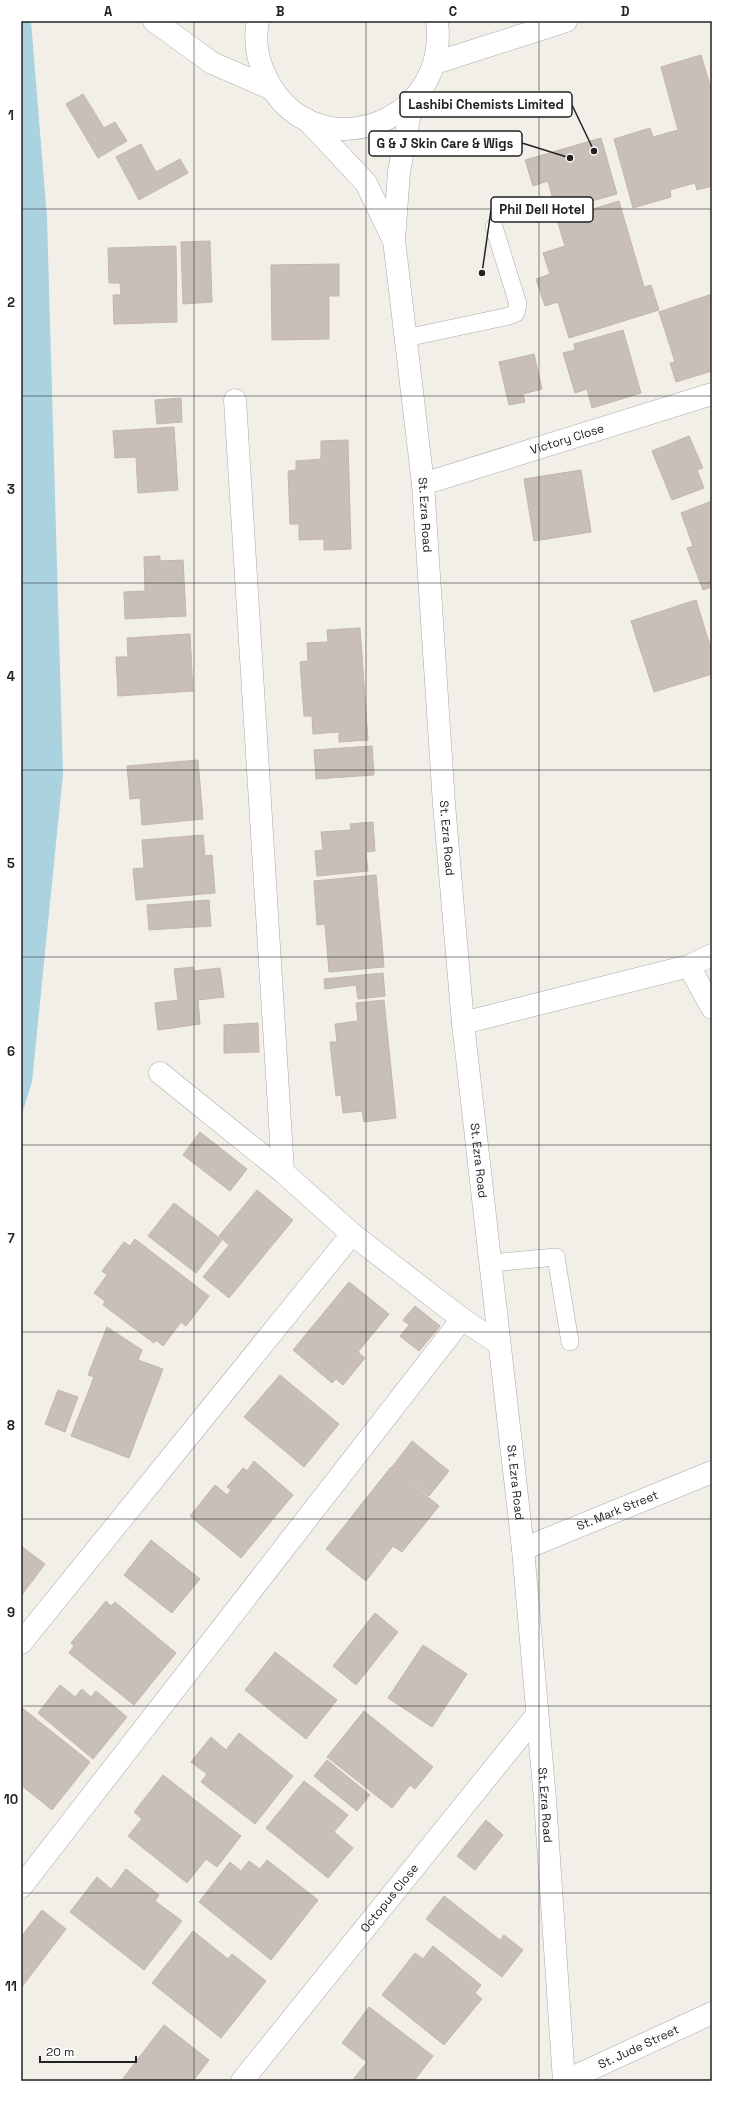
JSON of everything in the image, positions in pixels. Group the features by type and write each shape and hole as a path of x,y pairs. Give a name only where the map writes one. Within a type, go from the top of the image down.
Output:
{"street":[{"path":"154,21 212,63 272,89"},
{"path":"258,21 256,33 259,62 272,89 286,106 306,119 366,183 394,240"},
{"path":"306,119 333,128 362,128 389,119 412,102 426,84 435,63 437,21"},
{"path":"435,63 537,24 566,21"},
{"path":"394,240 399,172 412,102"},
{"name":"St. Ezra Road","path":"394,240 423,484 444,804 463,1023 498,1343 523,1548 565,2081"},
{"name":"Victory Close","path":"423,484 712,394"},
{"path":"235,400 283,1172"},
{"path":"463,1023 689,966 712,955"},
{"path":"689,966 712,1008"},
{"path":"160,1073 283,1172 352,1234 462,1319 498,1343"},
{"path":"21,1643 352,1234"},
{"path":"21,1887 462,1319"},
{"name":"St. Mark Street","path":"523,1548 712,1472"},
{"name":"Octopus Close","path":"242,2081 537,1715"},
{"name":"St. Jude Street","path":"565,2081 712,2012"}],"lane":[{"path":"406,338 509,316 516,313 518,304 494,227"},
{"path":"490,1264 556,1257 570,1342"}],"water":[{"path":"21,21 31,21 47,218 63,774 32,1082 21,1117"}],"building":[{"path":"701,55 712,92 712,186 697,190 695,183 670,190 671,197 633,208 614,139 650,128 653,137 678,130 661,67"},
{"path":"83,94 104,128 115,122 127,141 98,158 66,104"},
{"path":"601,138 617,194 556,211 548,181 533,186 525,160"},
{"path":"141,144 156,172 180,159 188,173 139,200 116,157"},
{"path":"619,201 644,287 651,285 659,310 569,338 558,302 545,306 536,279 550,274 543,253 565,246 557,220"},
{"path":"210,241 212,302 183,304 181,242"},
{"path":"176,246 177,322 114,324 113,295 121,295 120,283 109,283 108,248"},
{"path":"339,264 339,296 329,296 329,339 272,340 271,265"},
{"path":"712,294 712,371 676,382 670,363 675,362 659,312"},
{"path":"623,330 641,393 592,408 587,389 575,393 563,353 575,350 574,344"},
{"path":"534,354 542,389 523,394 525,402 509,405 499,362"},
{"path":"181,398 182,422 157,424 155,400"},
{"path":"174,427 178,490 138,493 136,457 115,458 113,431"},
{"path":"689,436 703,468 697,470 704,488 672,500 652,451"},
{"path":"348,440 351,549 324,550 324,539 299,540 299,524 290,524 288,471 296,470 296,461 321,459 321,441"},
{"path":"581,470 591,532 534,541 524,479"},
{"path":"712,501 712,587 703,590 687,548 693,546 681,513"},
{"path":"160,556 160,561 183,560 186,616 125,619 124,592 145,591 144,557"},
{"path":"696,600 712,652 712,674 654,692 631,621"},
{"path":"360,628 368,740 339,742 339,732 313,734 312,716 304,716 300,662 308,661 307,643 328,642 327,630"},
{"path":"190,634 193,691 118,696 116,657 128,657 127,638"},
{"path":"372,746 374,775 316,779 314,750"},
{"path":"198,760 203,819 142,825 140,798 130,799 127,766"},
{"path":"373,822 375,851 366,852 368,871 317,876 315,851 323,850 321,832 351,830 350,824"},
{"path":"203,835 205,856 212,855 215,893 136,900 133,869 144,868 142,840"},
{"path":"376,875 384,967 329,972 325,924 317,925 314,881"},
{"path":"209,900 211,926 149,930 147,905"},
{"path":"193,967 194,971 220,968 224,997 198,1000 200,1024 158,1030 155,1003 178,1000 174,969"},
{"path":"383,973 385,996 358,999 356,985 325,989 324,979"},
{"path":"384,1000 396,1118 364,1122 362,1111 343,1113 341,1095 336,1096 330,1042 337,1042 335,1024 358,1021 356,1003"},
{"path":"258,1023 259,1052 224,1053 224,1025"},
{"path":"200,1132 247,1169 230,1191 183,1155"},
{"path":"257,1190 293,1220 229,1298 203,1277 229,1245 219,1236"},
{"path":"174,1203 222,1240 196,1273 148,1236"},
{"path":"135,1239 209,1296 186,1326 181,1322 163,1346 156,1340 154,1343 103,1305 105,1301 94,1293 107,1275 102,1271 124,1242 130,1246"},
{"path":"349,1282 389,1314 358,1352 365,1358 343,1385 336,1379 332,1383 293,1350"},
{"path":"415,1306 440,1326 419,1351 400,1336 409,1325 403,1320"},
{"path":"107,1327 142,1350 138,1360 163,1369 129,1458 71,1436 94,1377 88,1375"},
{"path":"280,1375 339,1424 304,1467 244,1417"},
{"path":"58,1390 78,1397 65,1432 45,1424"},
{"path":"412,1441 449,1471 429,1496 392,1467"},
{"path":"254,1461 293,1495 241,1558 190,1516 215,1485 227,1495 231,1490 227,1487 243,1468 247,1471"},
{"path":"391,1467 439,1506 402,1552 393,1546 366,1581 326,1549"},
{"path":"151,1540 200,1579 172,1613 124,1575"},
{"path":"21,1546 45,1564 21,1596"},
{"path":"106,1601 111,1606 115,1602 176,1653 134,1705 69,1653 74,1646 71,1643"},
{"path":"375,1613 398,1632 356,1685 333,1666"},
{"path":"423,1645 467,1674 432,1727 388,1698"},
{"path":"275,1652 337,1700 306,1739 245,1690"},
{"path":"60,1685 75,1697 82,1689 91,1697 96,1691 127,1717 93,1759 38,1713"},
{"path":"21,1707 90,1762 52,1810 21,1785"},
{"path":"364,1711 433,1767 415,1789 410,1785 392,1808 327,1757"},
{"path":"239,1733 293,1776 255,1824 201,1782 207,1774 191,1762 211,1737 226,1750"},
{"path":"327,1760 370,1795 357,1811 314,1776"},
{"path":"163,1775 241,1836 217,1867 206,1859 187,1883 128,1836 142,1819 134,1812"},
{"path":"304,1781 348,1815 334,1832 353,1848 328,1878 266,1828"},
{"path":"486,1820 503,1835 475,1870 457,1856"},
{"path":"267,1860 318,1900 271,1960 199,1902 230,1862 241,1871 249,1861 260,1869"},
{"path":"126,1869 159,1895 155,1901 182,1921 144,1970 70,1912 97,1877 111,1889"},
{"path":"444,1896 500,1940 504,1935 523,1950 502,1977 426,1919"},
{"path":"42,1910 66,1929 21,1988 21,1937"},
{"path":"193,1931 228,1959 232,1954 266,1981 221,2038 152,1983"},
{"path":"433,1946 481,1985 475,1993 482,1999 444,2045 382,1995 415,1953 423,1959"},
{"path":"369,2007 433,2056 414,2081 352,2081 367,2062 342,2043"},
{"path":"164,2025 209,2060 193,2081 121,2081"}],"place":[{"name":"Lashibi Chemists Limited","path":"594,151"},
{"name":"G & J Skin Care & Wigs","path":"570,158"},
{"name":"Phil Dell Hotel","path":"482,273"}]}
